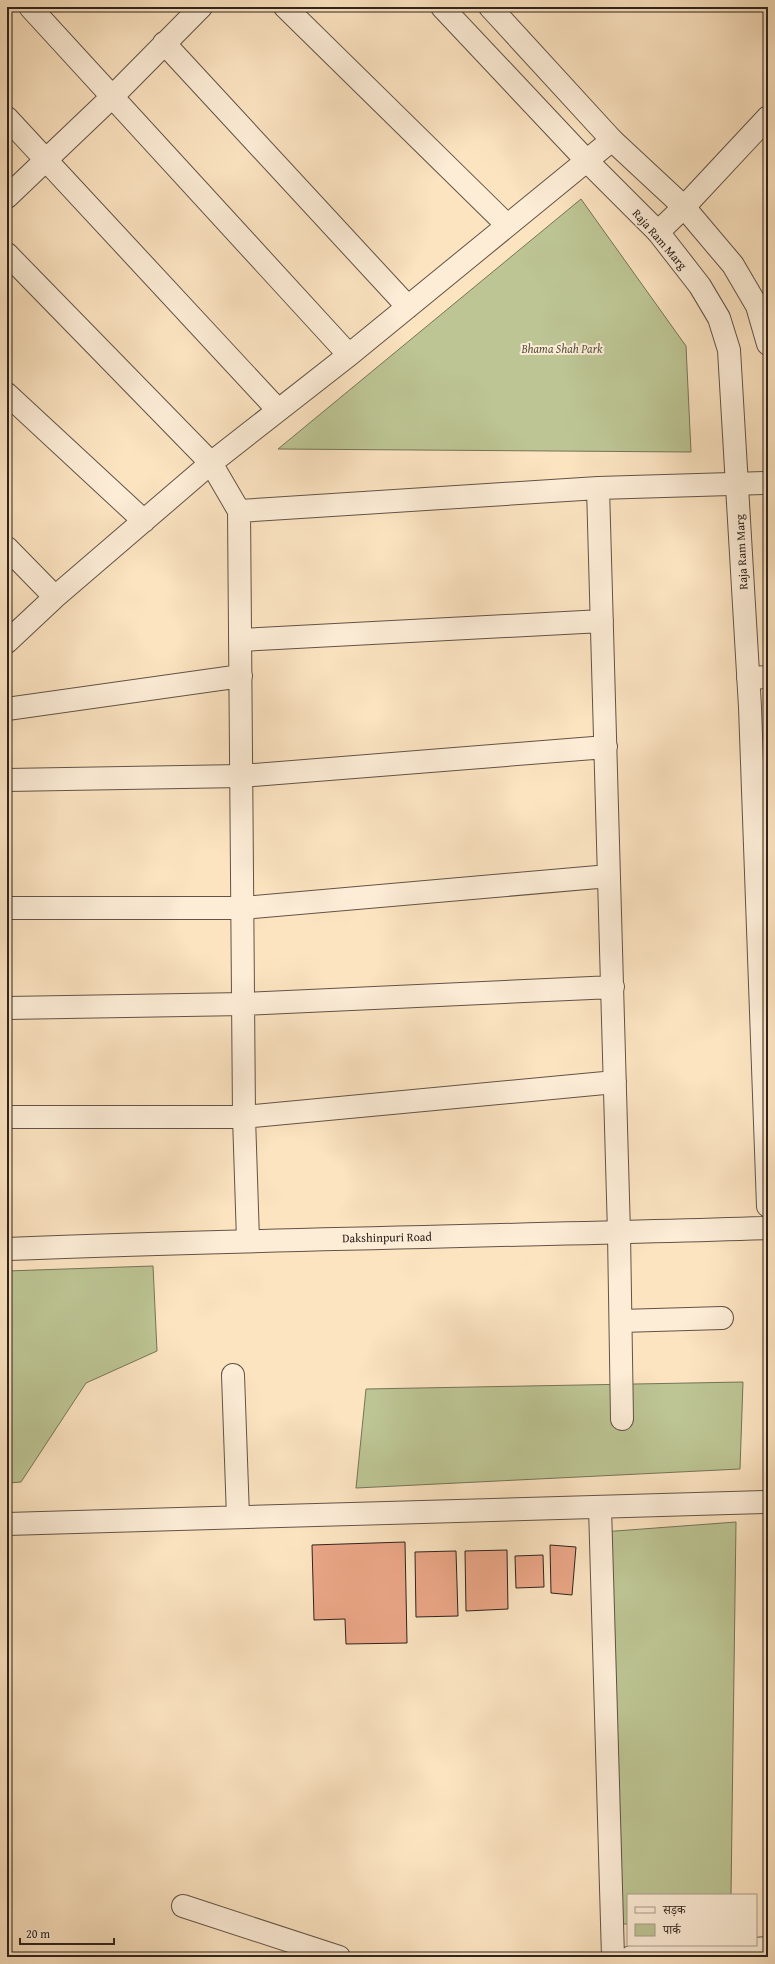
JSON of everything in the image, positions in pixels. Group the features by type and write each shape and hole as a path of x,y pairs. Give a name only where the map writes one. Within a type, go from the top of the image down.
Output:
{"street":[{"path":"30,7 349,355"},
{"path":"7,197 113,96 164,42 201,7"},
{"path":"285,7 507,225"},
{"name":"Raja Ram Marg","path":"442,7 586,160 658,232 700,286 719,318 729,350 738,484 758,678 768,1206"},
{"path":"490,7 612,140 684,208 733,265 757,306 768,344"},
{"path":"164,42 408,307"},
{"path":"658,232 684,208 768,117"},
{"path":"7,118 278,410"},
{"path":"7,642 54,597 211,463 349,355 612,140"},
{"path":"7,254 211,463 239,511 244,1117 248,1240"},
{"path":"7,394 144,521"},
{"path":"239,511 598,488 768,483"},
{"path":"598,488 613,987 622,1419"},
{"path":"7,548 54,597"},
{"path":"240,640 602,621"},
{"path":"7,709 241,676"},
{"path":"7,780 241,776 606,747"},
{"path":"7,908 243,908 610,876"},
{"path":"7,1008 244,1004 613,987"},
{"path":"7,1117 244,1117 615,1082"},
{"name":"Dakshinpuri Road","path":"7,1249 248,1240 619,1233 768,1228"},
{"path":"621,1321 722,1318"},
{"path":"233,1374 238,1517"},
{"path":"7,1524 768,1502"},
{"path":"600,1507 613,1957"},
{"path":"182,1906 339,1957"},
{"path":"631,1957 768,1948"}],"green space":[{"name":"Bhama Shah Park","path":"581,199 686,346 691,452 278,449"},
{"path":"153,1266 157,1351 86,1383 21,1482 7,1483 7,1271"},
{"path":"743,1382 740,1469 356,1488 366,1389"},
{"path":"736,1522 731,1894 627,1894 627,1924 620,1924 602,1532"}],"building":[{"path":"405,1542 407,1643 346,1644 345,1619 314,1620 312,1545"},
{"path":"550,1545 576,1547 572,1595 551,1593"},
{"path":"507,1550 508,1609 466,1611 465,1551"},
{"path":"456,1551 458,1616 416,1617 415,1552"},
{"path":"543,1555 544,1587 516,1588 515,1556"}]}
